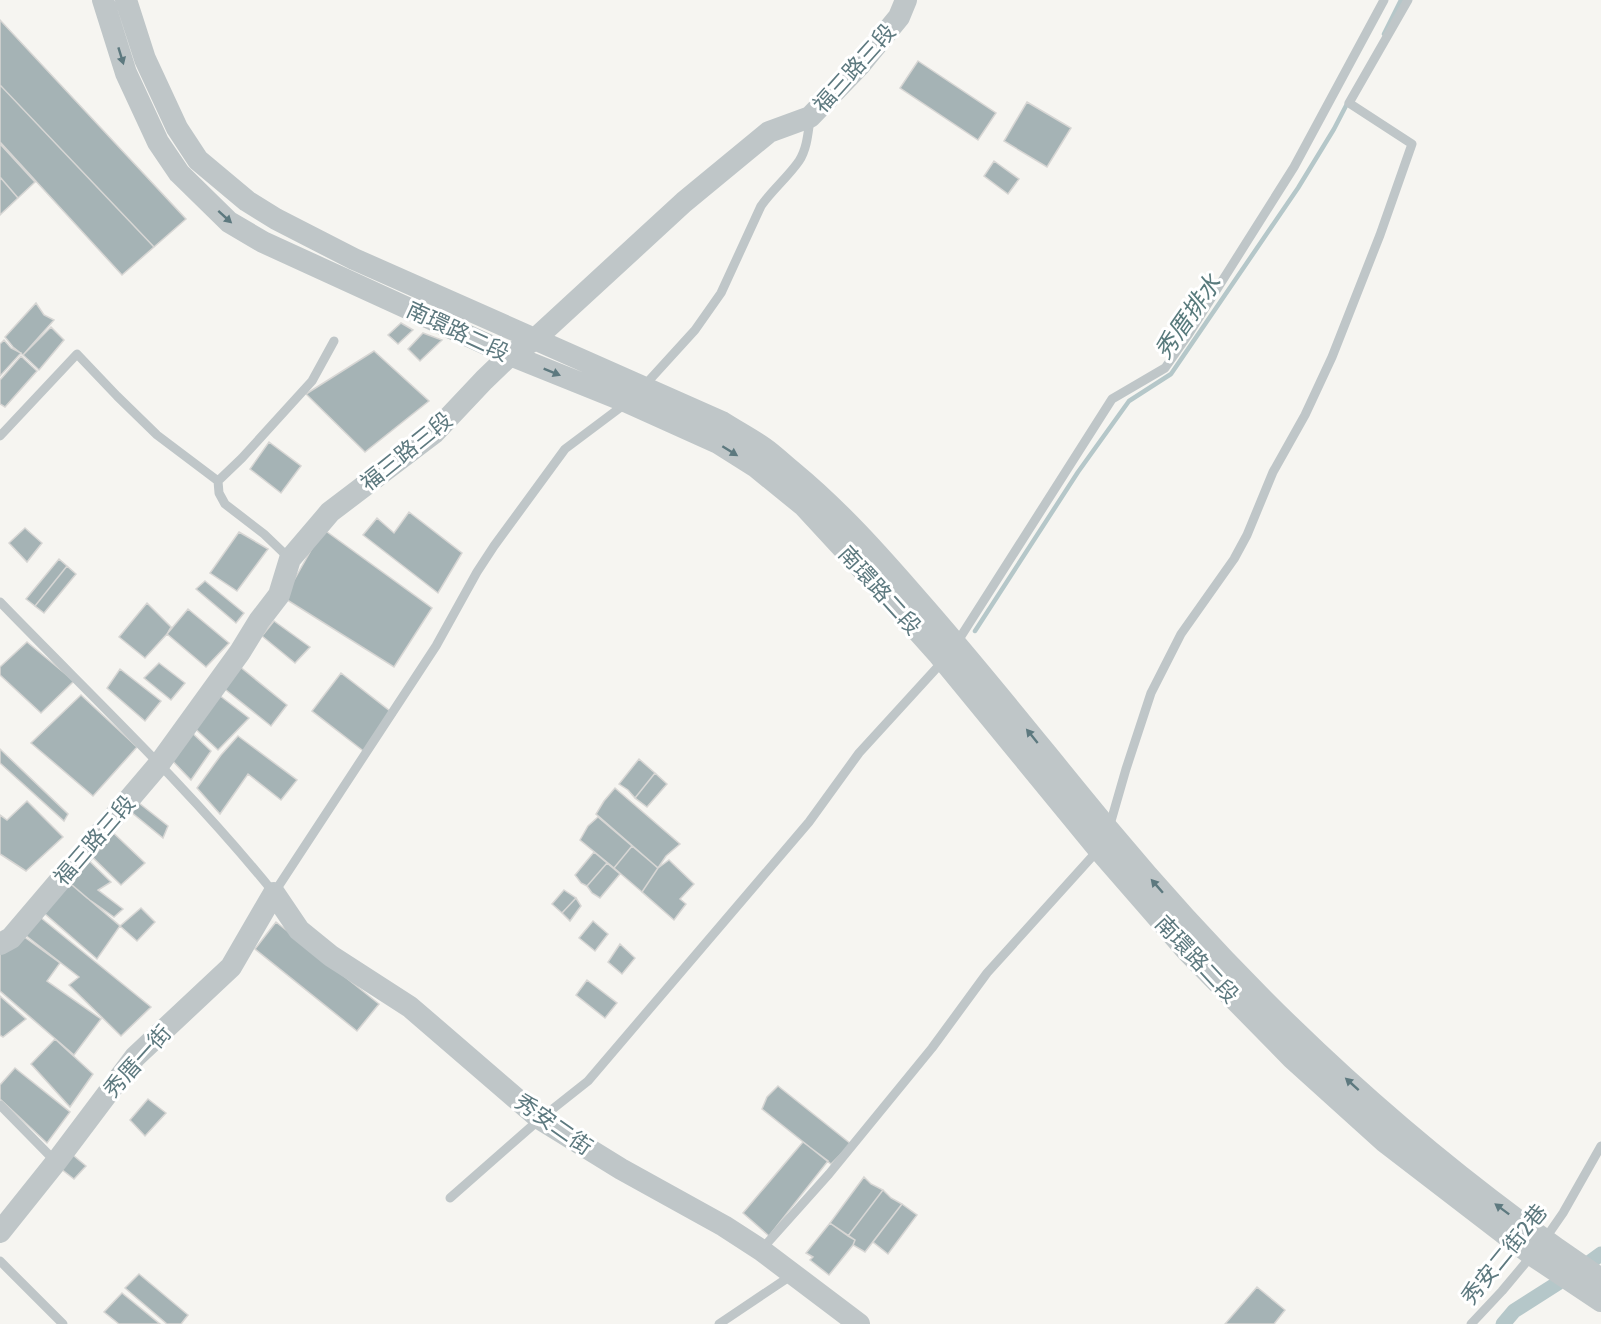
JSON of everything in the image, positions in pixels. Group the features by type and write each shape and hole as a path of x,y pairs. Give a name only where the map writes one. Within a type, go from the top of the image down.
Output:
{"street":[{"name":"南環路二段","path":"103,0 126,73 158,142 179,173 229,222 263,242 510,355 635,394"},
{"name":"南環路二段","path":"126,0 145,60 177,128 198,160 247,201 276,219 354,259 534,340 635,394 756,467 804,506 950,652 1185,918 1307,1043 1601,1301"},
{"name":"福三路三段","path":"0,944 11,938 159,764 279,595 290,559 330,512 434,434 510,355 534,340 684,202 769,132 810,117 859,66 899,17 906,0"},
{"name":"南環路二段","path":"950,652 1099,850 1188,951 1292,1058 1385,1142 1538,1248 1601,1280"},
{"name":"秀安二街","path":"274,893 299,930 331,956 410,1007 540,1119 621,1169 724,1226 761,1250 859,1324"},
{"name":"秀厝一街","path":"0,1232 135,1057 231,967 274,893"}],"lane":[{"path":"450,1198 540,1119 588,1081 809,822 859,753 950,652 1112,399 1165,368 1188,334 1294,167 1384,0"},
{"path":"761,1250 829,1174 917,1065 987,973 1099,850 1108,830 1151,693 1181,634 1234,560 1247,535 1274,472 1305,415 1332,357 1384,225 1412,144 1349,103 1408,0"},
{"path":"1376,14 1395,22"},
{"path":"0,602 159,764 274,893 436,646 494,546 565,449 610,417 635,394 694,330 721,293 761,206 799,161 808,136 810,117"},
{"path":"218,481 312,381 334,341"},
{"path":"0,436 77,354 158,435 218,481 219,493 225,504 264,534 290,559"},
{"path":"0,1105 56,1162"},
{"name":"秀安二街2巷","path":"1472,1324 1538,1248 1563,1213 1601,1146"},
{"path":"0,1261 63,1324"},
{"path":"719,1324 793,1274"}],"building":[{"path":"0,20 186,219 154,247 0,85"},
{"path":"918,61 996,113 978,140 900,88"},
{"path":"0,85 154,247 122,275 0,142"},
{"path":"1027,102 1071,128 1047,167 1004,141"},
{"path":"0,144 35,182 18,198 0,177"},
{"path":"994,161 1019,179 1008,194 984,176"},
{"path":"0,177 18,198 0,215"},
{"path":"36,303 44,315 54,320 23,355 5,337"},
{"path":"401,323 413,330 398,344 388,335"},
{"path":"51,327 64,340 39,370 23,355"},
{"path":"423,333 442,340 420,361 408,349"},
{"path":"4,340 11,348 21,353 0,376 0,344"},
{"path":"374,351 429,401 365,452 306,394"},
{"path":"21,356 37,371 5,407 0,404 0,380"},
{"path":"269,442 301,466 281,493 250,469"},
{"path":"409,512 462,553 438,593 363,535 377,518 394,533"},
{"path":"25,528 42,543 27,562 9,543"},
{"path":"323,529 432,608 394,667 284,598"},
{"path":"239,532 268,549 237,591 210,573"},
{"path":"59,559 67,566 35,606 26,599"},
{"path":"67,566 76,574 44,613 35,606"},
{"path":"205,581 244,613 236,623 196,589"},
{"path":"147,603 171,627 145,658 119,637"},
{"path":"188,609 229,643 206,667 167,634"},
{"path":"274,621 310,647 295,663 262,636"},
{"path":"27,642 74,681 41,713 0,675 0,667"},
{"path":"159,663 185,683 171,700 144,678"},
{"path":"239,666 287,705 271,726 221,686"},
{"path":"120,669 161,701 145,721 107,688"},
{"path":"341,673 395,715 366,753 312,711"},
{"path":"215,692 249,718 218,750 187,721"},
{"path":"81,695 137,747 93,796 31,743"},
{"path":"185,726 211,751 191,780 162,750"},
{"path":"238,736 297,780 281,800 248,774 220,814 197,788"},
{"path":"0,749 68,814 64,821 0,763"},
{"path":"639,759 655,773 635,798 619,784"},
{"path":"655,773 667,784 647,807 635,798"},
{"path":"615,788 680,844 666,856 658,868 596,814"},
{"path":"130,796 168,826 163,838 120,803"},
{"path":"27,801 63,837 26,871 0,854 0,815 7,820"},
{"path":"598,817 632,846 614,868 580,840 588,826"},
{"path":"106,826 145,863 121,885 81,846"},
{"path":"632,846 658,868 642,892 614,868"},
{"path":"80,852 111,882 98,890 123,909 114,917 58,873"},
{"path":"594,852 607,863 587,886 581,883 575,875"},
{"path":"669,860 694,884 680,899 686,904 674,920 642,892 658,868"},
{"path":"607,863 620,874 600,898 587,886"},
{"path":"58,873 120,926 97,959 36,906"},
{"path":"564,890 576,898 562,913 552,904"},
{"path":"576,898 581,906 570,921 562,913"},
{"path":"141,908 155,922 137,941 120,926"},
{"path":"35,913 151,1007 121,1036 69,985 79,977 20,931"},
{"path":"593,921 608,934 595,951 579,938"},
{"path":"276,922 379,1004 357,1031 255,949"},
{"path":"23,936 60,963 47,981 101,1019 74,1055 0,991 0,944"},
{"path":"620,944 635,958 622,974 608,962"},
{"path":"587,980 617,1003 605,1018 576,995"},
{"path":"0,996 26,1019 3,1037 0,1035"},
{"path":"55,1039 93,1074 70,1107 31,1064"},
{"path":"15,1068 70,1112 47,1143 0,1099 0,1085"},
{"path":"778,1086 851,1144 831,1164 762,1109 767,1097"},
{"path":"148,1099 166,1113 145,1136 130,1120"},
{"path":"803,1142 828,1161 769,1236 743,1213"},
{"path":"61,1145 86,1166 74,1179 47,1158"},
{"path":"864,1177 871,1184 883,1190 848,1236 830,1223"},
{"path":"883,1190 902,1204 865,1252 853,1245 855,1240 848,1236"},
{"path":"902,1204 917,1215 888,1254 873,1242"},
{"path":"830,1223 855,1240 829,1275 810,1260 813,1257 806,1253"},
{"path":"139,1274 188,1315 181,1324 167,1324 125,1288"},
{"path":"1257,1287 1285,1310 1274,1324 1225,1324"},
{"path":"122,1293 160,1324 119,1324 104,1312"}],"waterway":[{"name":"秀厝排水","path":"1384,34 1401,0"},
{"name":"秀厝排水","path":"975,631 1078,472 1129,401 1171,374 1298,188 1348,102"},
{"path":"1590,1262 1601,1254"},
{"path":"1503,1324 1514,1311 1558,1283"}]}
